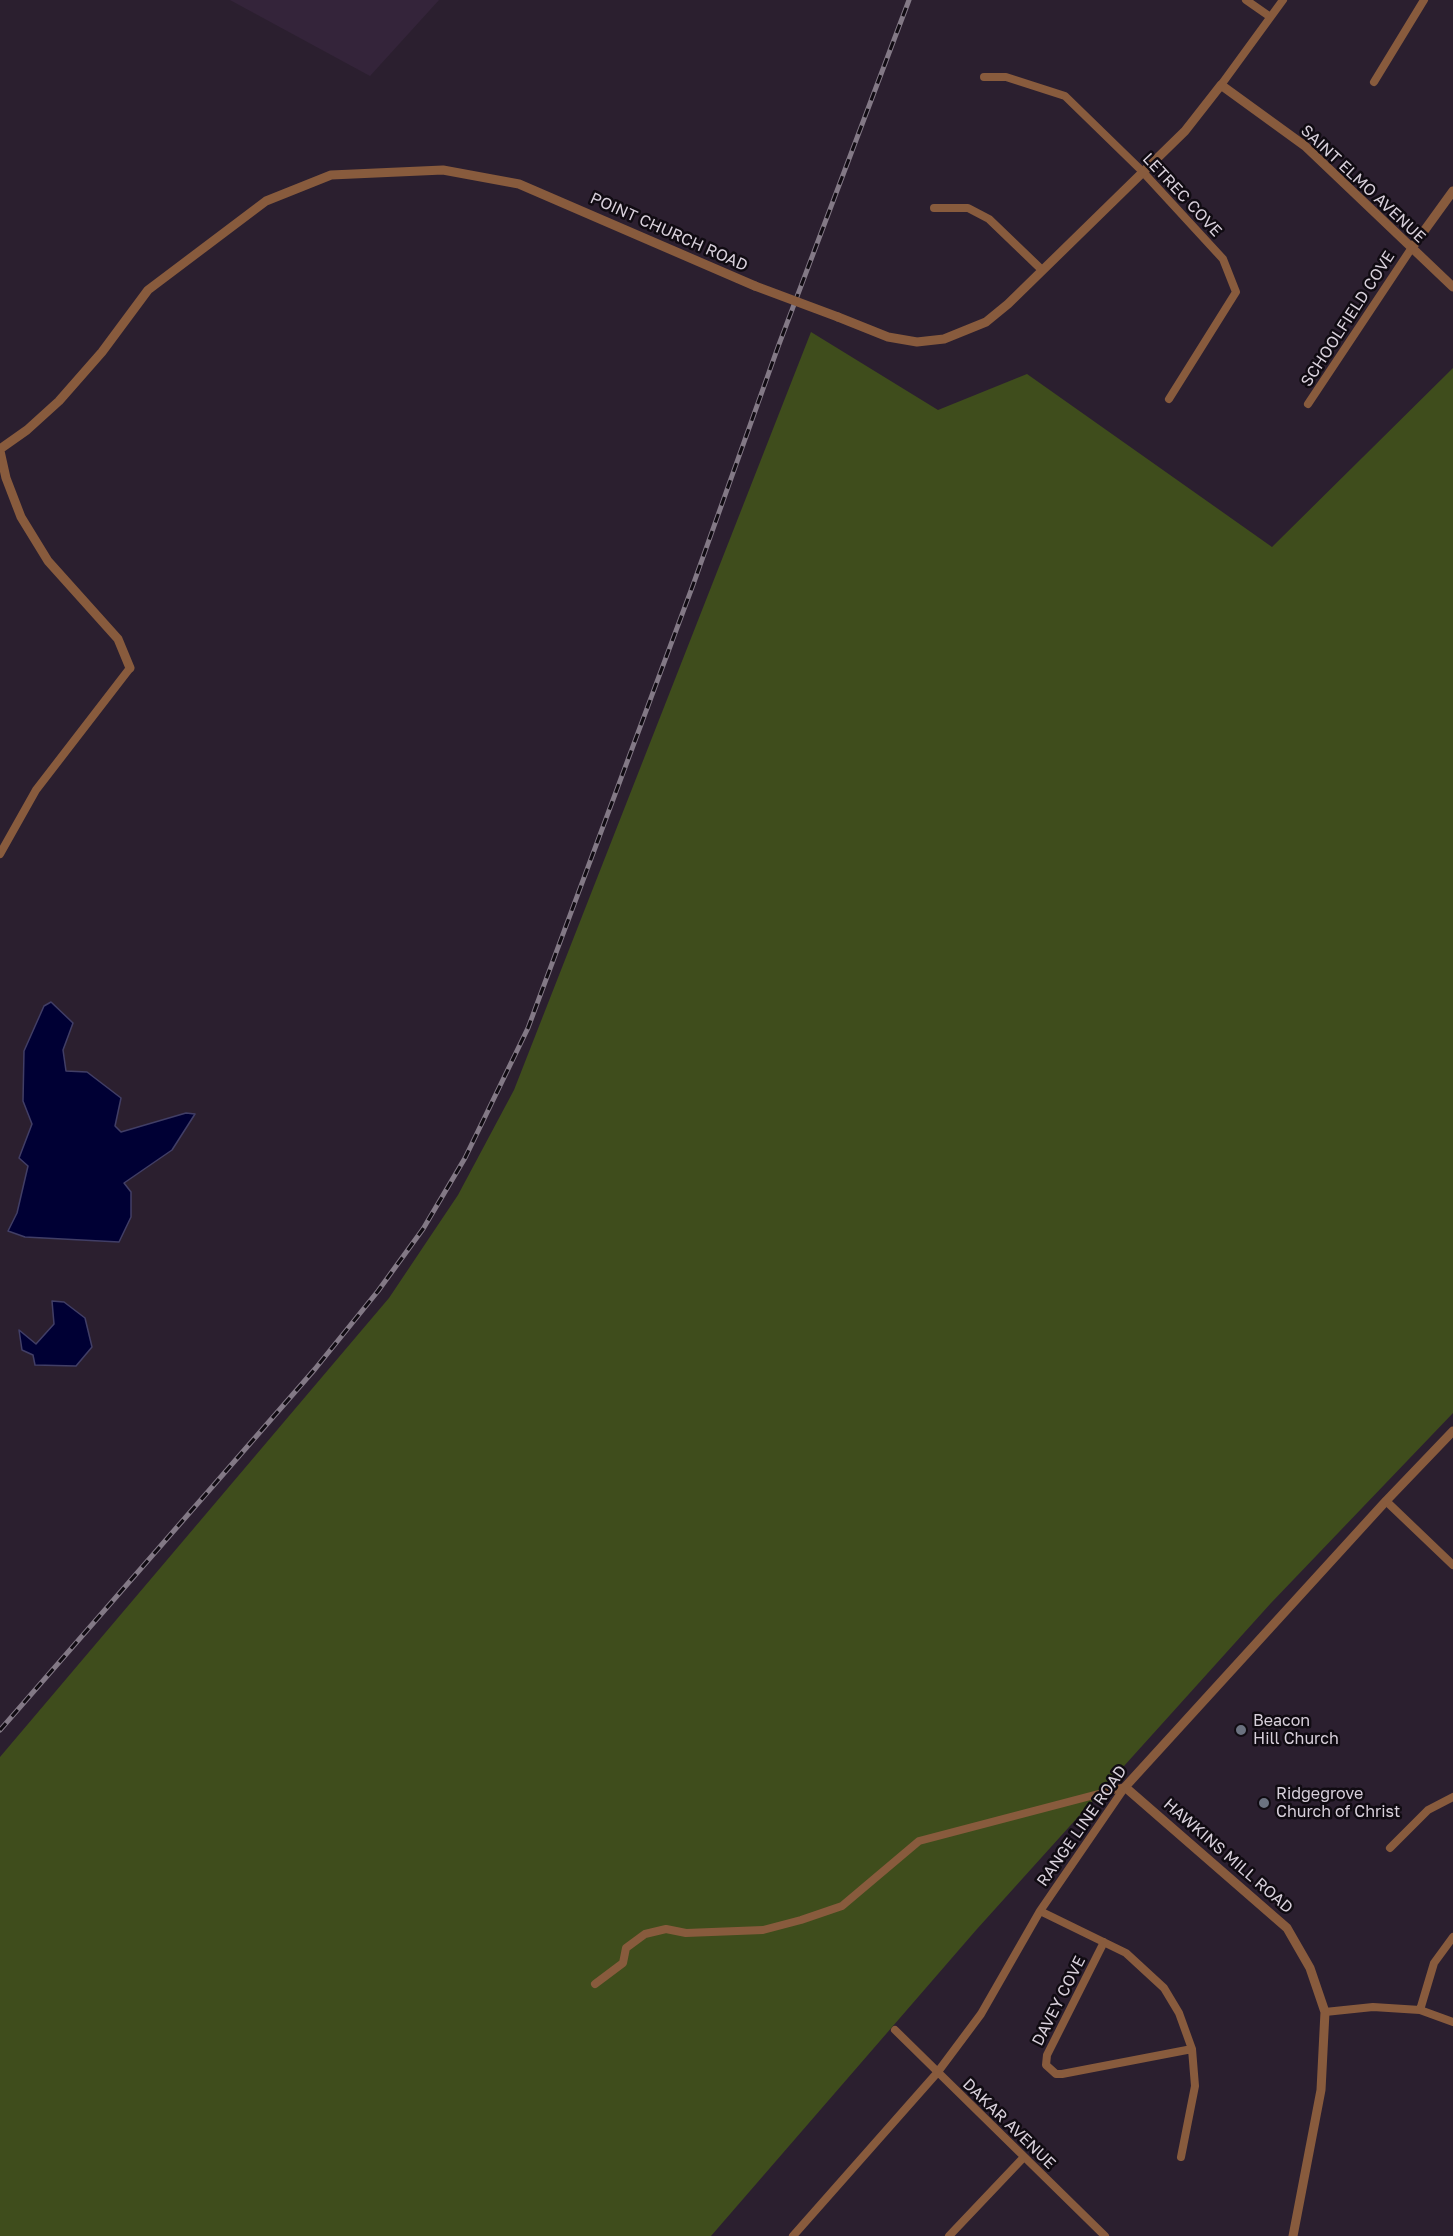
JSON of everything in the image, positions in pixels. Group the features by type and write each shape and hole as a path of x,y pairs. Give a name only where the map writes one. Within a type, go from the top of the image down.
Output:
{"street":[{"path":"1246,0 1269,16"},
{"name":"POINT CHURCH ROAD","path":"0,450 27,430 58,400 102,352 148,290 266,201 331,175 443,170 519,184 755,286 888,337 916,342 944,339 986,322 1008,304 1185,131 1282,0"},
{"path":"1374,82 1424,0"},
{"name":"LETREC COVE","path":"984,77 1006,77 1065,96 1142,171 1224,259 1236,292 1169,399"},
{"name":"SAINT ELMO AVENUE","path":"1221,85 1305,146 1453,287"},
{"path":"1411,249 1453,191"},
{"path":"934,208 968,208 989,219 1042,270"},
{"name":"SCHOOLFIELD COVE","path":"1308,404 1411,249"},
{"path":"0,450 6,478 21,517 48,561 118,639 130,668 36,790 0,854"},
{"name":"RANGE LINE ROAD","path":"793,2236 937,2073 981,2014 1040,1911 1125,1787 1386,1501 1453,1431"},
{"path":"1386,1501 1453,1565"},
{"path":"595,1984 623,1963 626,1948 645,1934 666,1929 686,1933 763,1930 801,1920 842,1906 919,1841 1125,1787"},
{"name":"HAWKINS MILL ROAD","path":"1125,1787 1287,1928 1310,1968 1325,2012 1321,2090 1293,2236"},
{"path":"1390,1848 1428,1810 1453,1797"},
{"path":"1040,1911 1126,1953 1164,1988 1179,2013 1192,2049 1195,2086 1181,2157"},
{"path":"1420,2010 1434,1963 1453,1937"},
{"name":"DAVEY COVE","path":"1104,1942 1047,2055 1046,2065 1062,2074 1192,2049"},
{"path":"1325,2012 1373,2007 1420,2010 1453,2022"},
{"name":"DAKAR AVENUE","path":"896,2030 937,2073 1105,2236"},
{"path":"949,2236 1024,2157"}],"shaded area":[{"path":"230,0 439,0 370,76"},
{"path":"51,1002 73,1023 63,1050 66,1071 87,1072 121,1098 115,1126 121,1132 186,1113 195,1114 172,1150 124,1183 131,1192 131,1217 119,1242 25,1237 8,1231 17,1213 28,1166 19,1158 32,1124 23,1101 24,1051 44,1006"},
{"path":"52,1301 64,1302 85,1318 92,1347 76,1366 35,1365 33,1355 22,1350 19,1330 36,1344 54,1324"}],"green space":[{"path":"811,332 938,410 1027,374 1272,547 1453,368 1453,1413 1271,1603 977,1929 711,2236 0,2236 0,1757 389,1298 458,1195 514,1090"}],"railway":[{"path":"0,1730 315,1369 378,1291 423,1229 465,1158 528,1028 693,585 778,347 909,0"}],"place":[{"name":"Beacon Hill Church","path":"1241,1730"},
{"name":"Ridgegrove Church of Christ","path":"1264,1803"}]}
